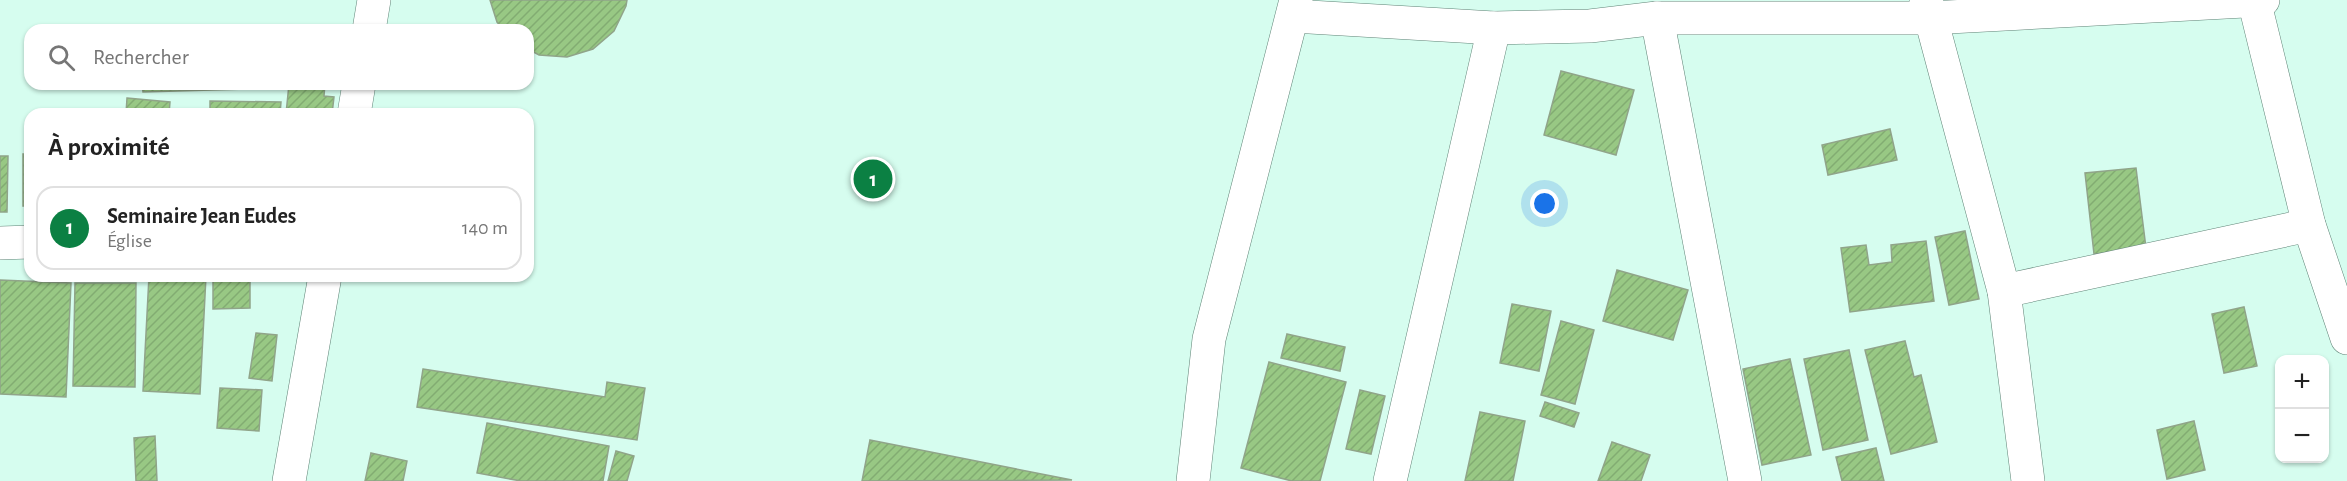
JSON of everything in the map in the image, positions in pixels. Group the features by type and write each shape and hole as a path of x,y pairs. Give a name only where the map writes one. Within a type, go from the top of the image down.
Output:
{"street":[{"path":"370,24 374,0"},
{"path":"1193,481 1209,339 1294,8 1494,28 1591,13 1657,18 2257,0 2309,225 2347,338"},
{"path":"1928,9 2004,291 2028,481"},
{"path":"1657,18 1745,481"},
{"path":"1390,481 1494,28"},
{"path":"355,108 358,90"},
{"path":"2004,291 2309,225"},
{"path":"0,243 24,242"},
{"path":"289,481 325,282"}],"building":[{"path":"490,0 627,0 614,31 593,49 567,57 539,55 534,52 534,24 499,24"},
{"path":"1561,71 1634,90 1616,155 1544,135"},
{"path":"143,90 212,90 143,92"},
{"path":"288,90 324,90 324,96 334,97 333,108 287,108"},
{"path":"127,98 170,102 170,108 126,108"},
{"path":"210,101 281,102 280,108 210,108"},
{"path":"1890,129 1897,160 1828,175 1822,145"},
{"path":"23,154 24,154 24,206"},
{"path":"0,156 8,156 7,212 0,212"},
{"path":"2136,168 2146,248 2094,254 2085,173"},
{"path":"1965,231 1979,299 1949,305 1935,237"},
{"path":"1926,241 1934,301 1850,312 1841,248 1866,245 1869,265 1892,262 1891,245"},
{"path":"1617,270 1688,290 1673,340 1603,321"},
{"path":"0,280 71,283 66,397 0,394"},
{"path":"149,282 206,282 200,394 143,391"},
{"path":"213,282 250,282 250,308 213,309"},
{"path":"75,283 136,283 135,387 73,386"},
{"path":"1512,304 1551,311 1539,371 1500,363"},
{"path":"2244,307 2257,366 2224,373 2212,314"},
{"path":"1561,321 1594,330 1575,404 1541,395"},
{"path":"256,333 277,335 272,381 249,378"},
{"path":"1287,334 1345,347 1340,371 1281,358"},
{"path":"1905,341 1914,377 1921,375 1937,442 1891,454 1865,350"},
{"path":"1849,350 1868,440 1823,450 1804,359"},
{"path":"1790,359 1811,455 1762,465 1743,369"},
{"path":"1269,362 1346,382 1320,481 1292,481 1241,468"},
{"path":"423,369 605,397 607,382 645,388 637,440 417,407"},
{"path":"220,388 262,390 259,431 217,428"},
{"path":"1360,390 1385,396 1371,454 1346,449"},
{"path":"1545,402 1579,413 1574,427 1540,416"},
{"path":"1480,412 1525,421 1513,481 1465,481"},
{"path":"2194,421 2205,470 2167,479 2157,430"},
{"path":"487,423 609,446 603,481 521,481 477,473"},
{"path":"155,436 157,481 136,481 134,438"},
{"path":"870,440 1072,480 862,481"},
{"path":"1612,442 1650,455 1641,481 1598,481"},
{"path":"1876,448 1884,481 1842,481 1836,457"},
{"path":"616,451 634,456 627,481 608,481"},
{"path":"371,453 407,461 403,481 365,481"}],"place":[{"name":"Seminaire Jean Eudes","path":"873,179"}]}
